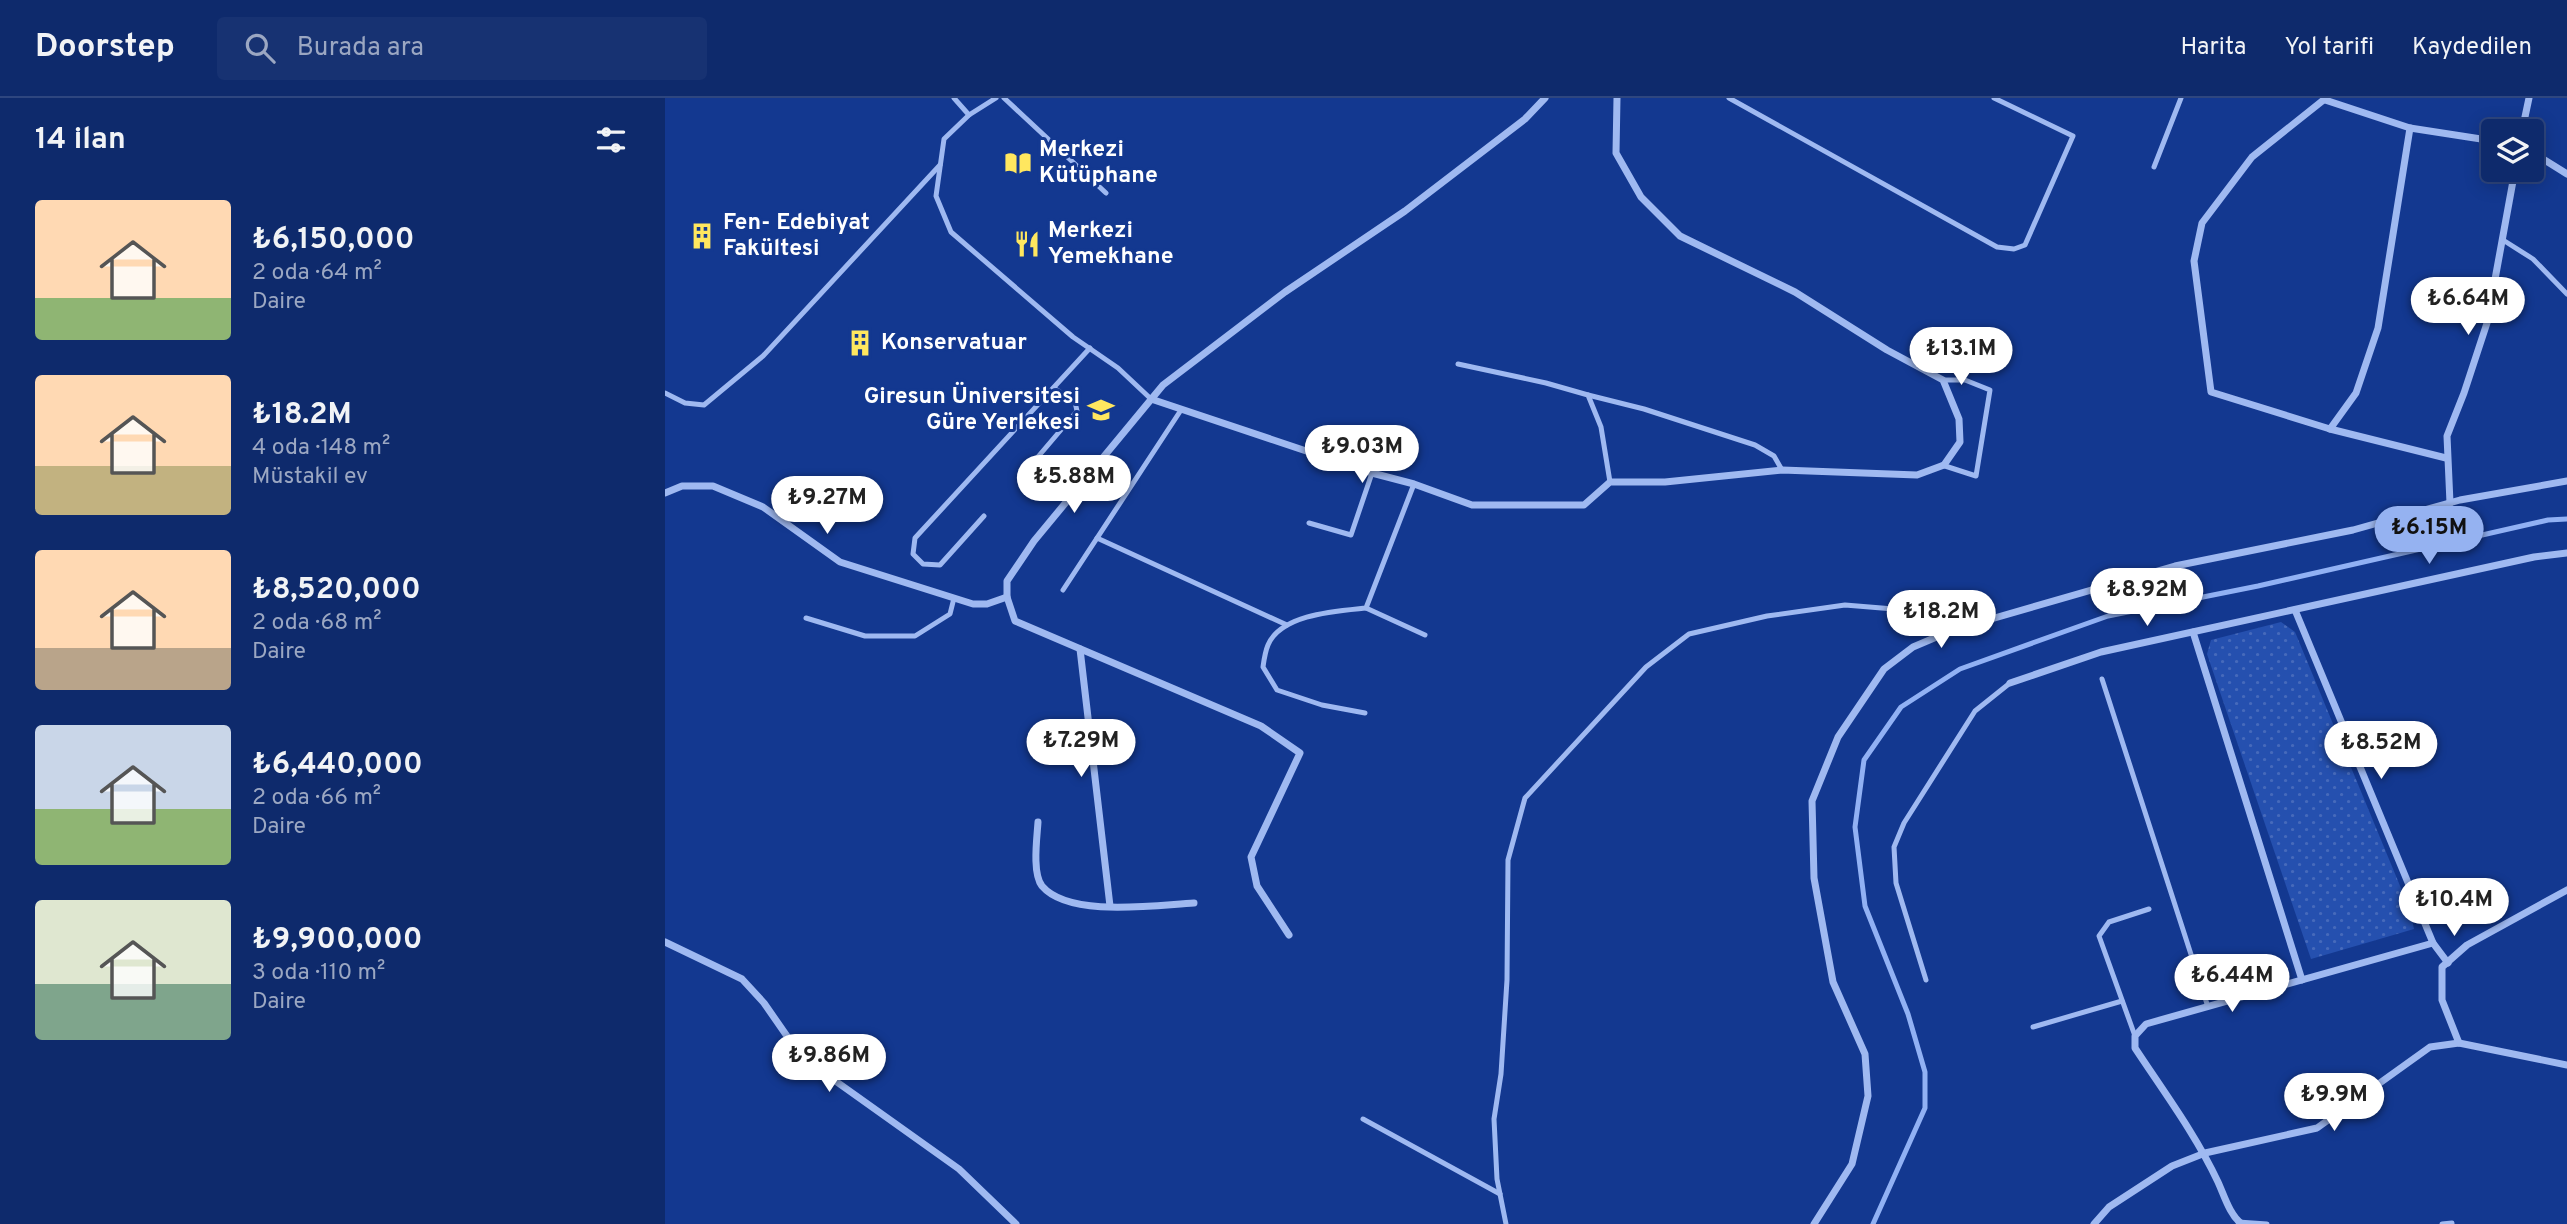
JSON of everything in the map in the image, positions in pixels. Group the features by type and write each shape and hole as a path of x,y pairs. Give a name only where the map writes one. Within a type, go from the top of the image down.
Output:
{"street":[{"path":"1289,935 1257,886 1251,857 1300,753 1261,726 1015,621 1007,597 1007,581 1034,541 1163,385 1285,292 1405,211 1525,120 1545,98"},
{"path":"1151,399 1472,505 1584,505 1610,482 1665,482 1782,470 1917,475 1942,466 1960,442 1959,419 1943,380 1887,350 1794,292 1680,236 1641,197 1616,153 1617,98"},
{"path":"2525,119 2529,98"},
{"path":"2446,458 2330,429 2211,392 2194,261 2202,223 2252,157 2326,99 2410,128 2481,139"},
{"path":"2330,429 2356,393 2378,328 2410,128"},
{"path":"2544,160 2567,174"},
{"path":"2450,503 2447,436 2487,323 2513,182"},
{"path":"1814,1224 1852,1164 1868,1096 1865,1054 1833,982 1814,878 1812,801 1838,737 1884,669 1913,647 1953,630 2175,566 2353,530 2450,503 2567,481"},
{"path":"665,494 682,486 713,486 762,507 840,562 973,604 987,604 1007,597"},
{"path":"2010,683 2101,652 2533,557 2567,552"},
{"path":"2295,610 2433,943 2448,962"},
{"path":"2193,632 2302,980"},
{"path":"1080,649 1110,906"},
{"path":"1038,822 1036,863 1041,884 1058,898 1087,905 1110,906 1194,903"},
{"path":"2459,1043 2442,1000 2442,967 2467,945 2567,890"},
{"path":"665,942 742,979 764,1003 789,1040 813,1065 958,1169 1016,1224"},
{"path":"2240,1223 2204,1153 2135,1048 2134,1036 2146,1024 2433,943"},
{"path":"2094,1224 2109,1208 2172,1166 2204,1153 2317,1128 2430,1047 2459,1043 2567,1065"}],"lane":[{"path":"954,98 969,115"},
{"path":"996,98 969,115 944,139 936,195 951,232 1090,348 1118,368 1151,399"},
{"path":"1004,98 1106,193"},
{"path":"1729,98 1997,247 2014,249 2025,245 2073,136 1994,98"},
{"path":"2154,167 2181,98"},
{"path":"665,393 685,403 704,405 714,397 762,356 940,165"},
{"path":"2503,240 2533,259 2567,294"},
{"path":"984,516 940,565 923,564 912,554 915,538 1090,348"},
{"path":"1458,363 1644,409 1755,445 1774,456 1782,470"},
{"path":"1942,466 1976,476 1990,390 1965,380 1943,380"},
{"path":"1031,465 1077,411 1075,402 1054,388"},
{"path":"1588,395 1601,428 1610,482"},
{"path":"1063,590 1181,411"},
{"path":"1309,523 1351,535 1372,473"},
{"path":"1366,608 1413,484"},
{"path":"1097,537 1287,625"},
{"path":"806,618 865,636 915,636 950,614 954,598"},
{"path":"1506,1224 1500,1194 1494,1119 1501,1074 1507,980 1508,860 1525,798 1646,667 1689,634 1767,616 1845,606 1918,611 1944,622 1953,630"},
{"path":"1365,713 1322,705 1277,690 1263,667 1268,643 1287,625 1323,613 1366,608 1425,635"},
{"path":"2102,678 2208,1007"},
{"path":"1926,979 1896,883 1894,847 1904,823 1975,711 2010,683"},
{"path":"2134,1036 2099,936 2109,922 2149,909"},
{"path":"2033,1027 2122,1001"},
{"path":"1363,1119 1500,1194"},
{"path":"2240,1223 2267,1224"},
{"path":"2442,1224 2452,1223"}],"shaded area":[{"path":"2281,622 2295,632 2410,910 2414,929 2311,959 2207,654 2211,640"}],"waterway":[{"path":"1873,1224 1925,1108 1925,1072 1908,1014 1865,906 1855,827 1864,760 1901,707 1960,669 2108,616 2258,586 2548,520 2567,519"}],"place":[{"name":"Merkezi Kütüphane","path":"1018,163"},
{"name":"Fen- Edebiyat Fakültesi","path":"702,236"},
{"name":"Merkezi Yemekhane","path":"1027,244"},
{"name":"Konservatuar","path":"860,343"},
{"name":"Giresun Üniversitesi Güre Yerlekesi","path":"1101,410"}]}
